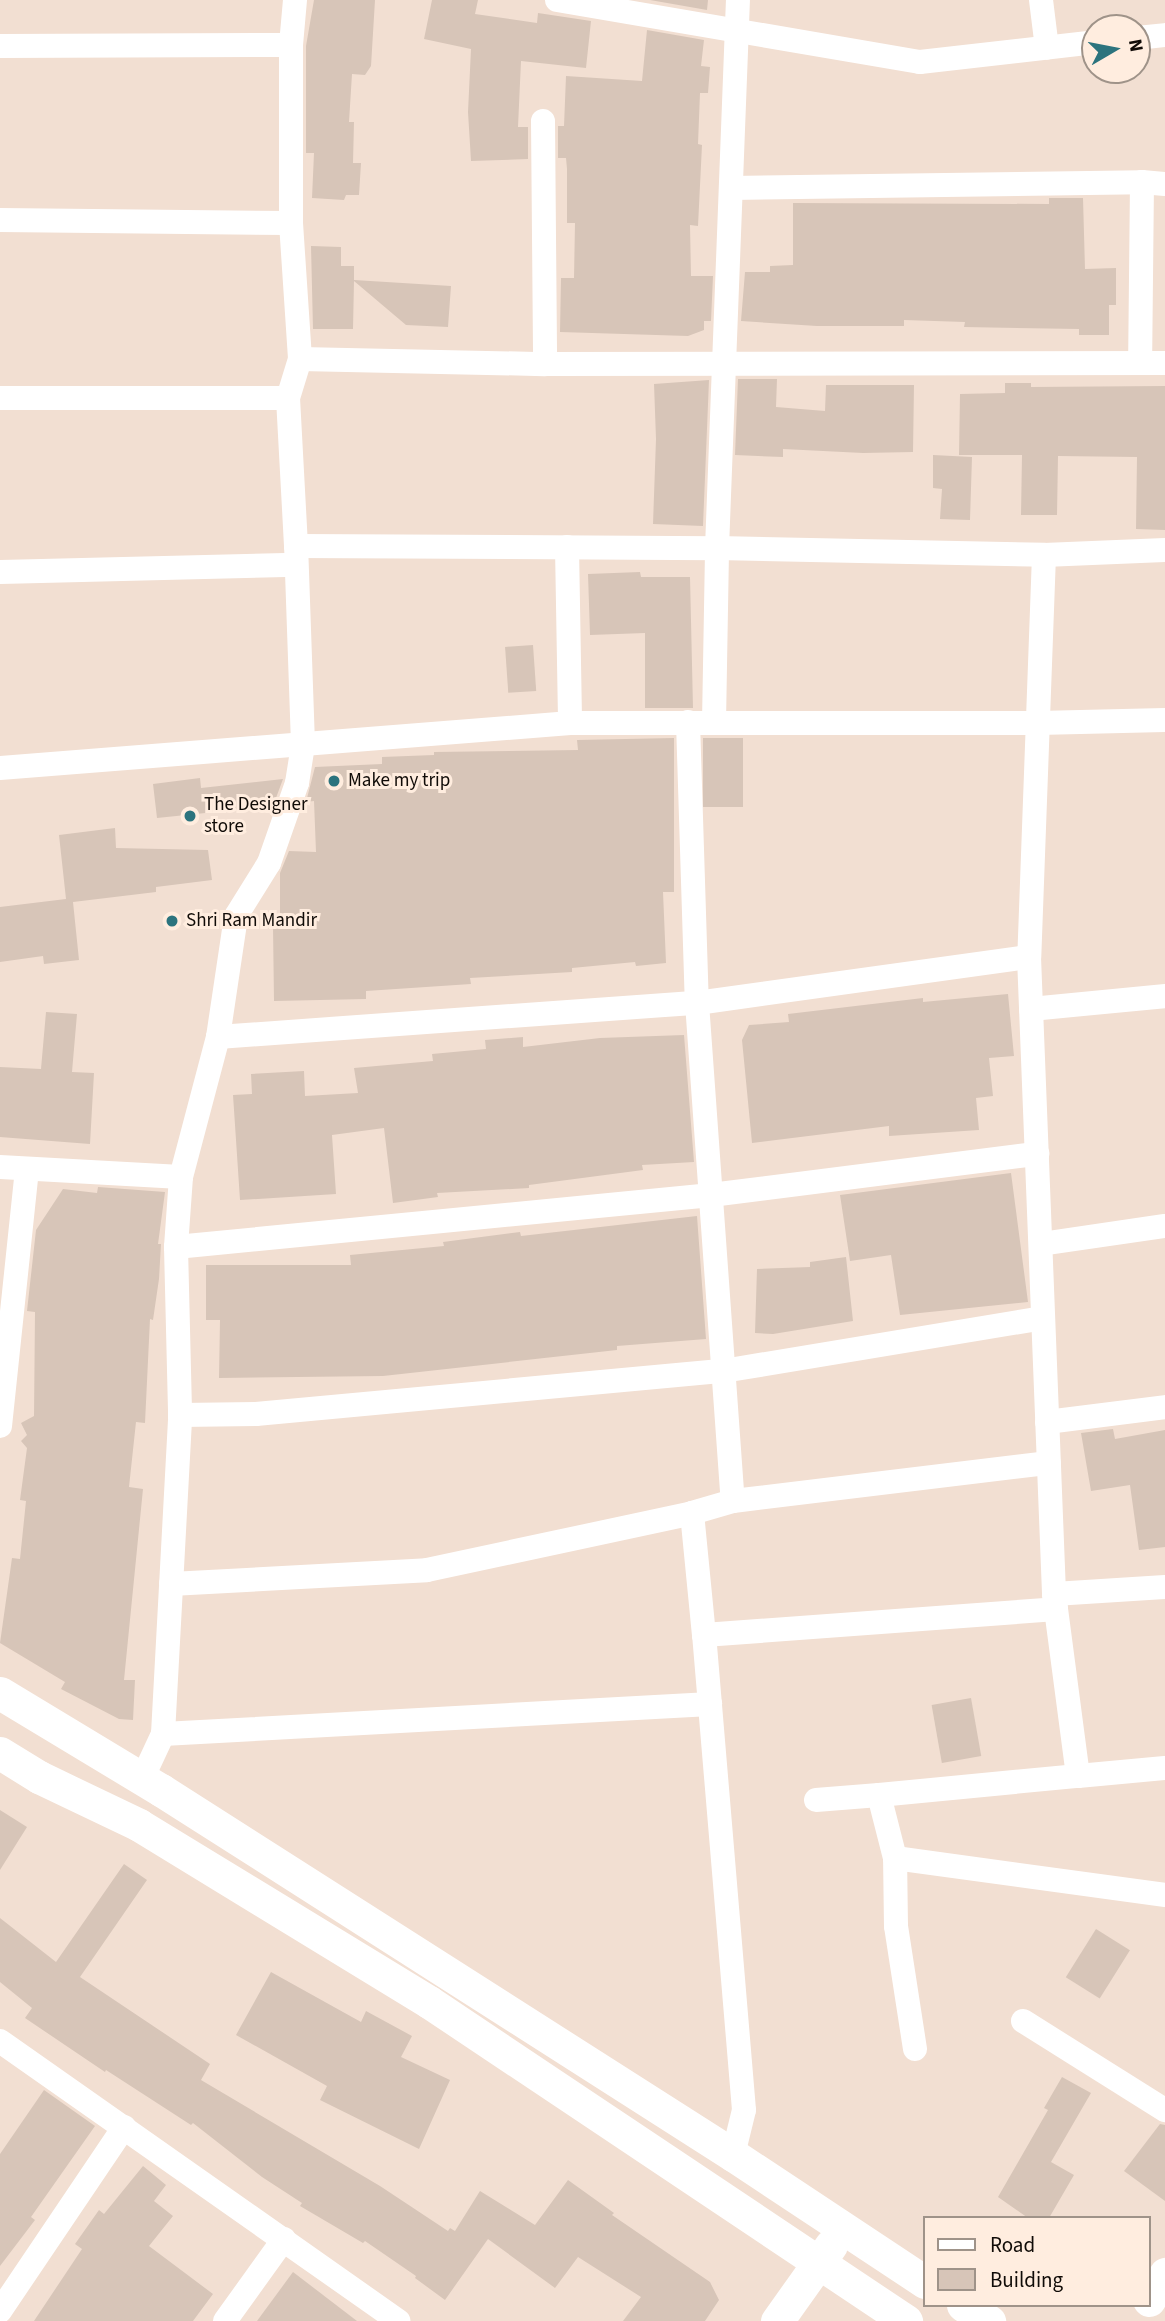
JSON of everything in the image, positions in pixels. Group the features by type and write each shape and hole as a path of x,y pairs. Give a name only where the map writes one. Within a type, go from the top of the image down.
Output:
{"main road":[{"path":"0,1693 142,1779 733,2155 923,2280"},
{"path":"0,1753 39,1777 139,1825 429,2002 906,2321"},
{"path":"777,2321 843,2229"},
{"path":"1151,2297 1165,2274"},
{"path":"966,2307 989,2321"}],"street":[{"path":"142,1779 163,1734 180,1415 176,1247 181,1177 218,1037 236,916 269,863 297,783 303,744 288,398 300,359 291,223 291,45 295,0"},
{"path":"557,0 736,33 920,62 1081,44"},
{"path":"714,723 717,548 738,0"},
{"path":"1041,0 1047,48"},
{"path":"0,46 291,45"},
{"path":"543,121 545,364"},
{"path":"731,188 1154,183 1140,363"},
{"path":"0,220 291,223"},
{"path":"300,359 545,364 1165,363"},
{"path":"0,398 288,398"},
{"path":"567,547 570,723"},
{"path":"0,572 296,556 567,547 1044,555 1165,550"},
{"path":"1044,555 1029,957 1055,1601 1078,1776"},
{"path":"0,768 570,723 1038,723 1165,720"},
{"path":"688,722 697,1003 733,1501"},
{"path":"218,1037 697,1003 1029,957"},
{"path":"1031,1009 1165,996"},
{"path":"176,1247 711,1195 1037,1154"},
{"path":"0,1167 181,1177"},
{"path":"0,1426 4,1349 27,1169"},
{"path":"1041,1244 1165,1226"},
{"path":"180,1415 256,1414 723,1371 1044,1318"},
{"path":"1048,1422 1165,1407"},
{"path":"171,1584 427,1570 692,1513 733,1501 1049,1463"},
{"path":"692,1513 744,2110 733,2155"},
{"path":"704,1635 1055,1601 1165,1587"},
{"path":"163,1734 710,1704"},
{"path":"816,1800 1165,1768"},
{"path":"878,1795 895,1858 896,1926 915,2049"},
{"path":"895,1858 1165,1895"},
{"path":"1023,2021 1165,2110"},
{"path":"0,2041 398,2321"},
{"path":"0,2311 124,2127"},
{"path":"225,2321 284,2239"}],"building":[{"path":"314,0 375,0 371,66 365,75 352,74 349,122 354,122 353,163 361,163 359,195 346,195 344,200 312,198 314,153 306,153 306,46"},
{"path":"432,0 478,0 475,14 537,23 538,13 591,21 586,68 521,61 518,127 528,127 528,159 471,161 468,112 471,49 424,39"},
{"path":"650,0 708,0 707,10"},
{"path":"647,30 704,40 701,66 710,67 708,93 700,93 698,144 702,145 698,226 690,225 691,276 713,276 711,321 704,321 704,330 688,336 560,332 561,278 574,278 575,223 567,223 566,158 558,158 558,126 564,126 566,76 642,81"},
{"path":"1049,198 1083,198 1085,269 1116,268 1116,305 1109,305 1109,335 1079,335 1079,329 964,327 965,322 904,320 904,326 817,326 741,321 745,272 770,272 770,266 793,265 793,203 1049,204"},
{"path":"311,246 341,247 341,266 354,266 354,280 451,286 448,327 406,325 354,281 353,329 313,329"},
{"path":"738,379 777,379 776,407 825,411 826,385 914,385 913,452 863,453 783,449 783,457 735,455"},
{"path":"709,380 703,526 653,524 656,439 654,384"},
{"path":"1005,383 1031,383 1031,387 1165,386 1165,530 1136,529 1137,457 1058,456 1057,515 1021,515 1022,455 959,455 960,394 1005,393"},
{"path":"933,455 972,457 970,520 940,519 942,489 933,488"},
{"path":"640,572 641,577 690,577 693,708 645,708 645,633 590,635 588,574"},
{"path":"533,645 536,691 508,693 505,647"},
{"path":"674,738 674,892 663,892 666,963 636,966 635,962 572,968 572,972 470,978 471,984 366,991 366,999 274,1001 273,927 280,926 280,873 289,851 316,852 314,801 306,802 315,767 382,764 382,757 434,755 434,752 578,750 577,740"},
{"path":"703,738 743,738 743,807 703,807"},
{"path":"200,778 201,788 283,779 273,806 157,818 153,784"},
{"path":"115,828 116,848 208,850 212,880 156,887 156,892 73,902 79,960 44,964 43,956 0,962 0,907 66,899 59,835"},
{"path":"1008,994 1014,1056 989,1058 993,1096 976,1098 979,1130 889,1136 889,1126 752,1143 742,1040 749,1025 789,1022 788,1014 923,998 923,1002"},
{"path":"46,1012 77,1014 72,1072 94,1073 90,1144 0,1137 0,1067 41,1069"},
{"path":"684,1035 694,1162 642,1165 643,1170 529,1185 529,1188 437,1193 438,1197 393,1203 384,1128 332,1135 336,1194 240,1200 233,1095 252,1094 251,1074 304,1071 305,1096 358,1093 354,1068 433,1061 432,1054 486,1049 485,1040 523,1037 523,1047 600,1038"},
{"path":"1011,1173 1028,1302 900,1315 891,1255 850,1261 840,1195"},
{"path":"98,1187 165,1192 158,1244 161,1244 159,1279 153,1320 150,1319 145,1423 136,1422 129,1487 143,1489 124,1680 135,1680 133,1720 119,1719 61,1689 65,1682 0,1643 12,1558 20,1559 26,1501 20,1500 27,1448 21,1441 27,1435 21,1423 34,1416 35,1312 27,1311 36,1230 63,1189 97,1193"},
{"path":"697,1216 706,1339 617,1346 617,1350 383,1376 219,1378 220,1320 206,1320 206,1265 351,1265 350,1255 444,1246 443,1242 520,1232 521,1236"},
{"path":"846,1257 853,1321 773,1334 755,1333 757,1269 810,1267 810,1262"},
{"path":"1113,1429 1115,1439 1165,1430 1165,1547 1139,1550 1130,1485 1091,1491 1081,1433"},
{"path":"971,1698 981,1756 942,1763 932,1705"},
{"path":"0,1810 27,1827 0,1870"},
{"path":"124,1864 147,1880 80,1977 210,2064 201,2080 380,2186 448,2231 450,2228 455,2231 480,2191 535,2225 568,2180 614,2213 612,2215 710,2282 719,2300 705,2321 623,2321 641,2297 578,2257 555,2288 488,2239 445,2300 415,2278 416,2276 365,2241 363,2243 300,2206 302,2203 262,2177 193,2123 191,2125 106,2070 105,2072 25,2018 32,2008 0,1982 0,1918 56,1962"},
{"path":"1096,1929 1130,1950 1100,1999 1066,1977"},
{"path":"271,1972 361,2022 366,2011 412,2036 401,2057 450,2080 419,2149 320,2100 327,2086 236,2035"},
{"path":"1062,2077 1091,2093 1051,2162 1074,2175 1050,2216 1025,2216 998,2197 1048,2110 1044,2108"},
{"path":"44,2090 95,2126 31,2217 35,2220 0,2266 0,2154"},
{"path":"1160,2124 1165,2125 1165,2201 1124,2171"},
{"path":"143,2166 166,2185 154,2201 173,2216 149,2246 213,2294 193,2321 34,2321 82,2249 75,2244 99,2210 104,2214"},
{"path":"293,2272 357,2321 257,2321"}],"place":[{"name":"Make my trip","path":"334,781"},
{"name":"The Designer store","path":"190,816"},
{"name":"Shri Ram Mandir","path":"172,921"}]}
